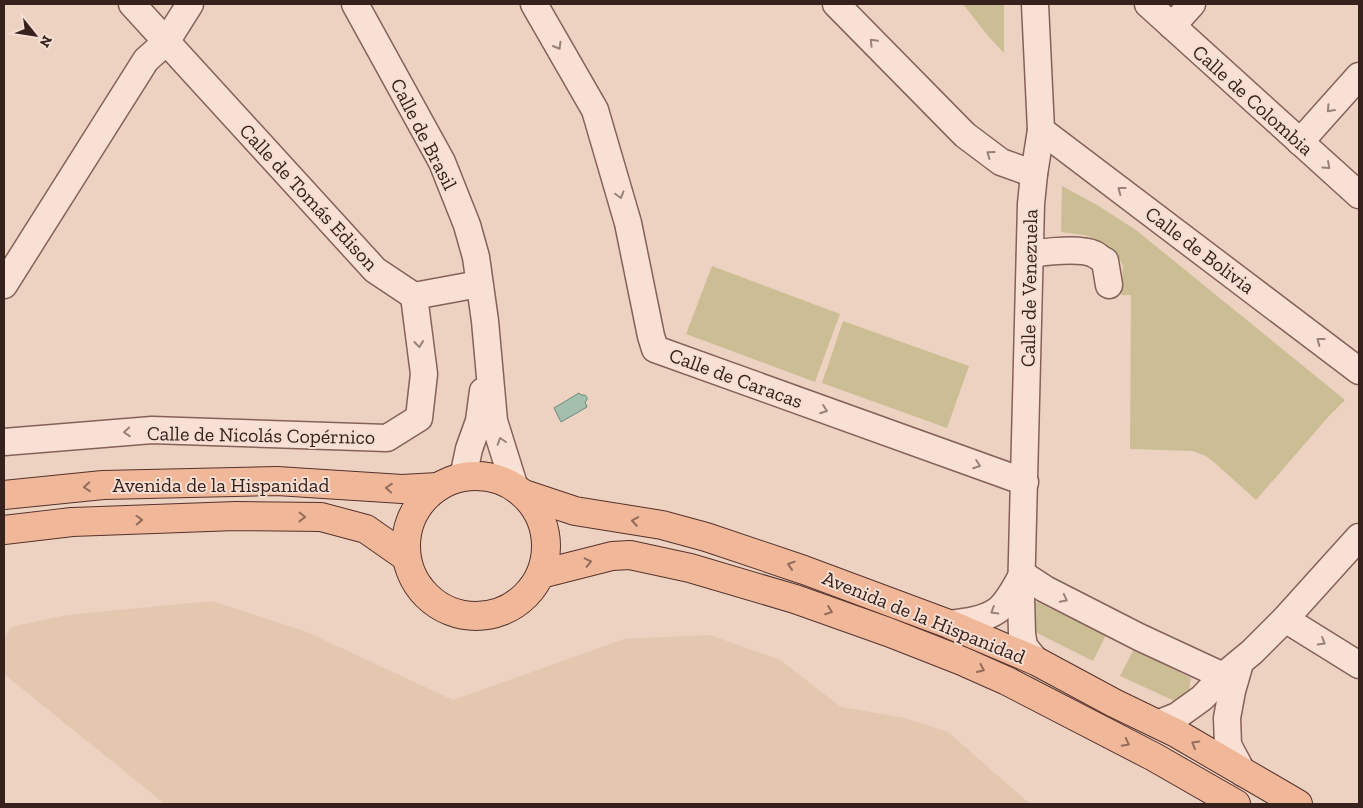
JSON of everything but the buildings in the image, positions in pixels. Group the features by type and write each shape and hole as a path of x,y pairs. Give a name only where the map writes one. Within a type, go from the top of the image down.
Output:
{"main road":[{"path":"463,477 490,477 520,491 537,511 545,531 546,553 541,574 529,593 511,607 490,616 467,616 445,610 427,597 413,579 406,557 406,537 412,517 422,500 438,487 463,477"},
{"name":"Avenida de la Hispanidad","path":"4,495 103,485 277,481 402,489 438,487"},
{"name":"Avenida de la Hispanidad","path":"520,491 575,512 662,525 706,537 804,570 949,624 1036,661 1176,733 1298,804"},
{"name":"Avenida de la Hispanidad","path":"4,530 72,522 236,516 321,517 366,529 406,557"},
{"name":"Avenida de la Hispanidad","path":"541,574 612,556 630,555 690,568 795,599 888,632 1007,681 1154,757 1236,804"}],"street":[{"name":"Calle de Tomás Edison","path":"132,4 375,270 414,296"},
{"path":"4,285 146,60 166,42 190,4"},
{"name":"Calle de Brasil","path":"354,4 442,162 467,225 476,257 485,322 494,421 520,491"},
{"name":"Calle de Caracas","path":"534,4 595,110 628,223 650,336 655,349 1024,482"},
{"path":"836,4 965,135 1001,162 1034,174"},
{"name":"Calle de Venezuela","path":"1035,4 1041,130 1031,204 1021,597 1024,646 1036,661"},
{"name":"Calle de Colombia","path":"1148,4 1359,195"},
{"path":"1172,26 1192,4"},
{"path":"1300,142 1359,76"},
{"name":"Calle de Bolivia","path":"1041,130 1359,371"},
{"path":"1030,255 1066,250 1093,253 1105,261 1109,285"},
{"path":"414,296 479,284"},
{"name":"Calle de Nicolás Copérnico","path":"4,442 152,430 387,438 419,418 424,374 414,296"},
{"name":"Calle de Brasil","path":"463,477 469,449 479,421 488,361"},
{"path":"1157,724 1177,716 1202,698 1285,619 1359,537"},
{"path":"1022,574 1045,589 1130,633 1232,670"},
{"name":"Calle de Venezuela","path":"949,624 975,620 998,610 1014,591 1022,574"},
{"path":"1285,619 1359,665"},
{"path":"1232,670 1232,691 1227,718 1228,745 1243,772"}],"shaded area":[{"path":"963,4 1004,4 1004,53 988,36"},
{"path":"1062,186 1097,205 1136,230 1345,400 1256,500 1206,456 1192,451 1130,449 1131,295 1121,295 1123,266 1117,254 1104,243 1084,235 1061,232"},
{"path":"712,266 840,314 815,382 686,334"},
{"path":"843,321 969,366 947,428 822,383"},
{"path":"579,393 587,397 585,402 587,407 561,422 554,408"},
{"path":"212,601 307,632 453,700 624,639 710,635 780,660 841,707 905,718 948,732 1030,804 165,804 4,674 4,640 11,627 67,615"},
{"path":"1037,602 1106,635 1093,661 1033,631 1029,609"},
{"path":"1134,649 1191,678 1188,697 1181,704 1120,676"}]}
